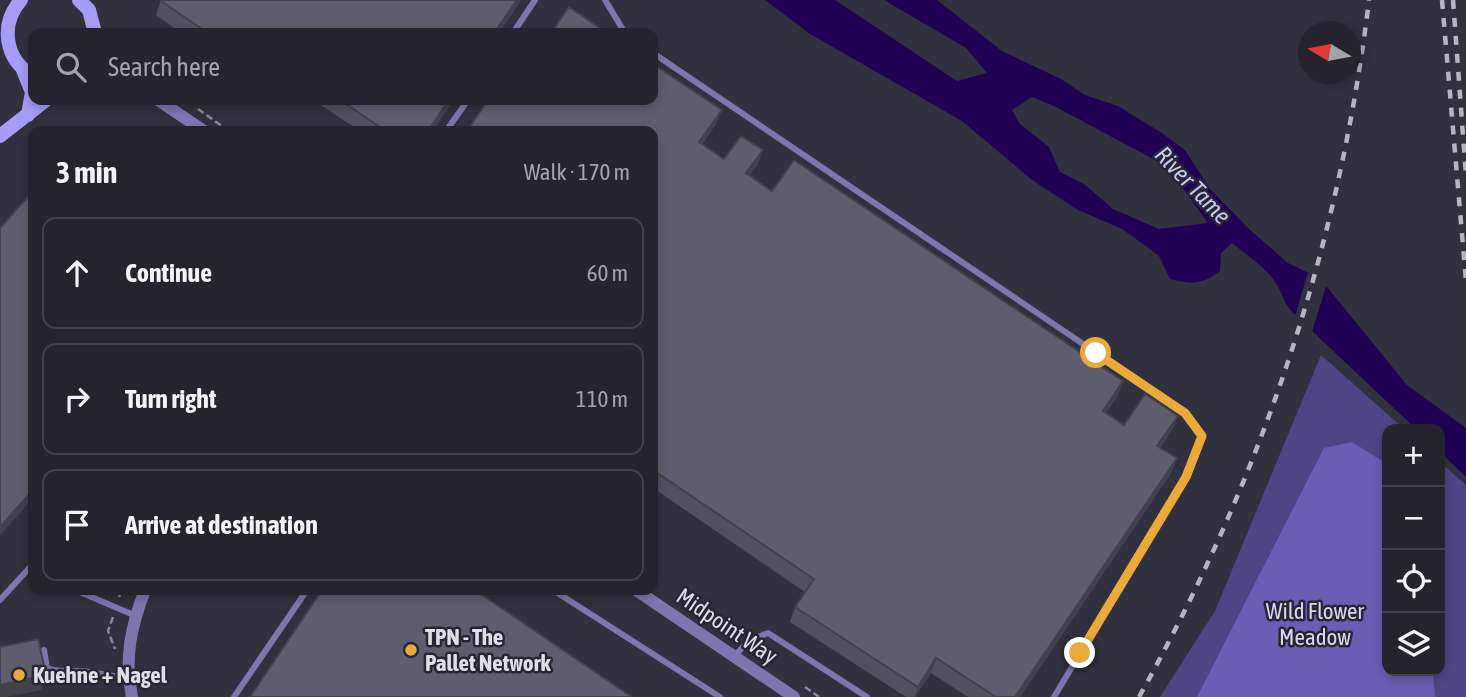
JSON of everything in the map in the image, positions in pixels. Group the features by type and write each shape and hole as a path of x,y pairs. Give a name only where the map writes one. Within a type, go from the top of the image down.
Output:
{"street":[{"path":"11,8 5,30 7,48 24,70"},
{"path":"0,53 24,70"},
{"path":"28,116 30,105"},
{"path":"0,136 40,105"},
{"path":"165,105 197,126"},
{"path":"132,697 128,677 130,633 143,595"},
{"name":"Midpoint Way","path":"643,595 794,697"}],"lane":[{"path":"516,28 535,0"},
{"path":"605,0 622,28"},
{"path":"658,56 1185,413 1202,436 1186,477 1054,697"},
{"path":"450,126 464,105"},
{"path":"0,600 28,570"},
{"path":"85,595 115,610 136,616"},
{"path":"234,697 304,595"},
{"path":"562,595 720,697"},
{"path":"734,657 748,640 768,633 867,697"},
{"path":"44,650 47,668 53,671 84,671 107,677 128,677"}],"path":[{"path":"107,677 107,666 114,660 115,649 108,631 120,595"}],"green space":[{"name":"Wild Flower Meadow","path":"1321,355 1398,424 1382,424 1382,676 1445,676 1445,466 1466,485 1466,697 1160,697 1215,611"},
{"name":"Wild Flower Meadow","path":"1352,442 1382,461 1382,676 1433,676 1435,697 1197,697 1324,448"}],"water":[{"name":"River Tame","path":"765,0 835,0 957,81 987,73 966,48 884,0 937,0 1002,51 1061,79 1085,95 1118,106 1162,133 1185,150 1210,189 1250,230 1288,263 1309,273 1327,287 1407,385 1466,428 1466,477 1445,457 1445,424 1411,424 1294,314 1268,273 1232,243 1221,253 1220,271 1214,276 1196,282 1170,279 1159,256 1122,229 1078,210 1032,180 962,121 810,34","holes":["1032,97 1155,160 1177,180 1208,223 1159,229 1113,209 1084,184 1060,172 1049,147 1020,124 1012,110"]}],"pier":[{"path":"1309,269 1327,283 1311,335 1294,319"}],"building":[{"path":"517,0 497,28 201,28 161,1"},
{"path":"569,7 600,28 554,28"},
{"path":"658,67 722,110 699,142 724,159 741,136 763,150 746,173 772,191 794,160 1123,381 1103,411 1124,425 1145,394 1178,416 1157,446 1177,458 1015,697 996,697 936,658 918,687 795,607 814,579 658,473 658,126 470,126 485,105 658,105"},
{"path":"347,105 446,105 431,126 379,126"},
{"path":"28,197 28,496 0,527 0,228"},
{"name":"TPN - The Pallet Network","path":"319,595 482,595 632,697 250,697"},
{"path":"38,639 46,675 0,685 0,647"}],"railway":[{"path":"1139,697 1183,615 1222,531 1288,360 1338,183 1356,92 1369,0"},
{"path":"1442,0 1466,281"},
{"path":"1453,0 1466,176"}],"place":[{"name":"TPN - The Pallet Network","path":"411,650"},
{"name":"Kuehne + Nagel","path":"19,675"}],"route":[{"path":"1080,653 1186,477 1202,436 1185,413 1096,353"}]}
